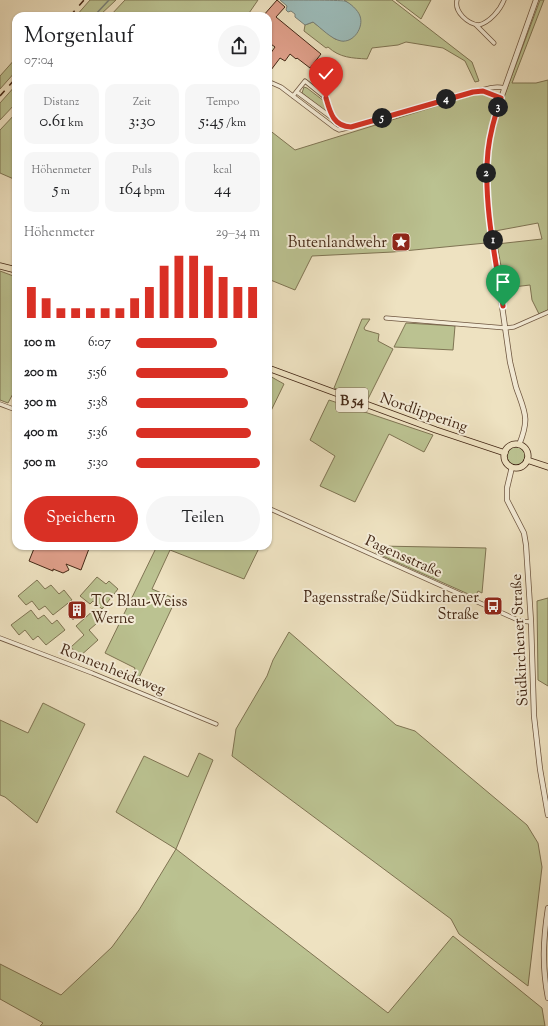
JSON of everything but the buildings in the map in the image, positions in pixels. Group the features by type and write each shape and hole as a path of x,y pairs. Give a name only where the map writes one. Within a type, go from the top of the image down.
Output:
{"main road":[{"path":"0,266 12,269"},
{"name":"Nordlippering","path":"272,369 505,453"},
{"path":"519,445 527,452 527,460 520,467 512,467 506,462 505,453 511,446 519,445"},
{"path":"527,460 548,467"}],"street":[{"path":"457,0 456,7 459,12 470,22 476,25 494,43"},
{"path":"476,25 483,24 490,19 502,6 504,0"},
{"path":"519,445 524,432 526,416 510,362 488,208 486,182 488,149 494,118 536,0"},
{"path":"293,96 305,81 326,98 333,119"},
{"path":"272,84 277,84 339,130 473,92 483,91 493,87 504,88"},
{"path":"483,91 501,98"},
{"path":"297,92 343,126 351,127"},
{"path":"386,318 506,328 514,327 548,312"},
{"path":"0,404 12,408"},
{"name":"Südkirchener Straße","path":"512,467 507,488 507,500 524,533 526,545 531,622 534,716 540,768 548,815"},
{"name":"Pagensstraße","path":"272,510 520,621 531,622"},
{"name":"Ronnenheideweg","path":"0,638 92,673 216,724"},
{"path":"548,908 543,949 544,972 548,998"}],"green space":[{"path":"90,0 116,0 103,12 80,12"},
{"path":"125,0 258,0 250,12 114,12"},
{"path":"344,0 392,0 472,62 479,81 475,82 465,61 443,48 406,42 398,45 372,48 367,59 351,58 337,53 328,47 326,48 304,31 305,25 313,22 335,39 344,41 353,7"},
{"path":"396,0 431,0 421,19"},
{"path":"540,0 544,0 512,83 536,83 548,80 548,310 539,314 532,300 530,285 505,288 497,244 542,239 538,223 495,231 486,243 393,252 312,256 295,290 272,281 272,132 295,150 469,96 483,94 489,96 494,102 502,102"},
{"path":"12,62 12,76 0,89 0,76"},
{"path":"304,87 324,101 328,111 325,111 302,93"},
{"path":"12,90 12,107 0,120 0,103"},
{"path":"12,117 12,178 0,173 0,130"},
{"path":"0,271 12,276 12,396 8,403 0,400"},
{"path":"362,319 370,319 364,328 365,330 379,334 378,341 393,349 367,401 334,388"},
{"path":"406,323 455,326 453,350 394,347"},
{"path":"272,377 284,384 272,409"},
{"path":"329,400 433,435 424,452 389,434 355,502 320,486 335,456 310,440"},
{"path":"516,447 522,450 525,456 522,462 516,465 510,462 507,456 510,450"},
{"path":"379,546 486,548 482,593 478,591 475,597 376,553"},
{"path":"155,550 170,550 152,589 176,599 136,684 129,681 135,668 105,653"},
{"path":"170,550 258,550 244,579"},
{"path":"97,577 106,584 109,581 118,589 102,609 93,601 90,604 80,596"},
{"path":"37,580 45,589 51,585 59,594 64,590 72,600 53,615 45,606 39,610 32,601 26,605 18,596"},
{"path":"548,598 548,686 538,680 537,601"},
{"path":"95,609 103,618 89,630 98,640 79,657 71,647 84,635 76,626"},
{"path":"31,610 38,619 44,615 52,624 57,620 65,630 46,645 38,636 33,640 25,630 19,635 11,625"},
{"path":"289,632 396,725 415,731 527,825 538,843 542,867 528,986 459,934 451,919 232,756 236,729 267,676 273,660"},
{"path":"43,703 85,724 37,823 5,797 0,795 0,720 28,733"},
{"path":"199,753 213,760 176,849 116,812 144,756 188,777"},
{"path":"176,849 388,1013 453,936 542,1008 545,1026 40,1026 43,1023 0,999 0,964 61,995 112,947 139,910"}],"water":[{"path":"280,0 345,1 354,7 359,14 361,25 354,37 346,41 337,40 313,22 305,25 295,17 295,14 286,10 287,6"}],"waterway":[{"path":"98,12 109,0"}],"railway":[{"path":"74,12 84,0"},
{"path":"0,96 12,82"}],"place":[{"name":"Butenlandwehr","path":"401,242"},
{"name":"Pagensstraße/Südkirchener Straße","path":"493,606"},
{"name":"TC Blau-Weiss Werne","path":"77,610"}],"route":[{"path":"326,98 333,119 343,126 351,127 473,92 483,91 501,98 494,118 488,149 486,182 488,208 503,306"}]}
